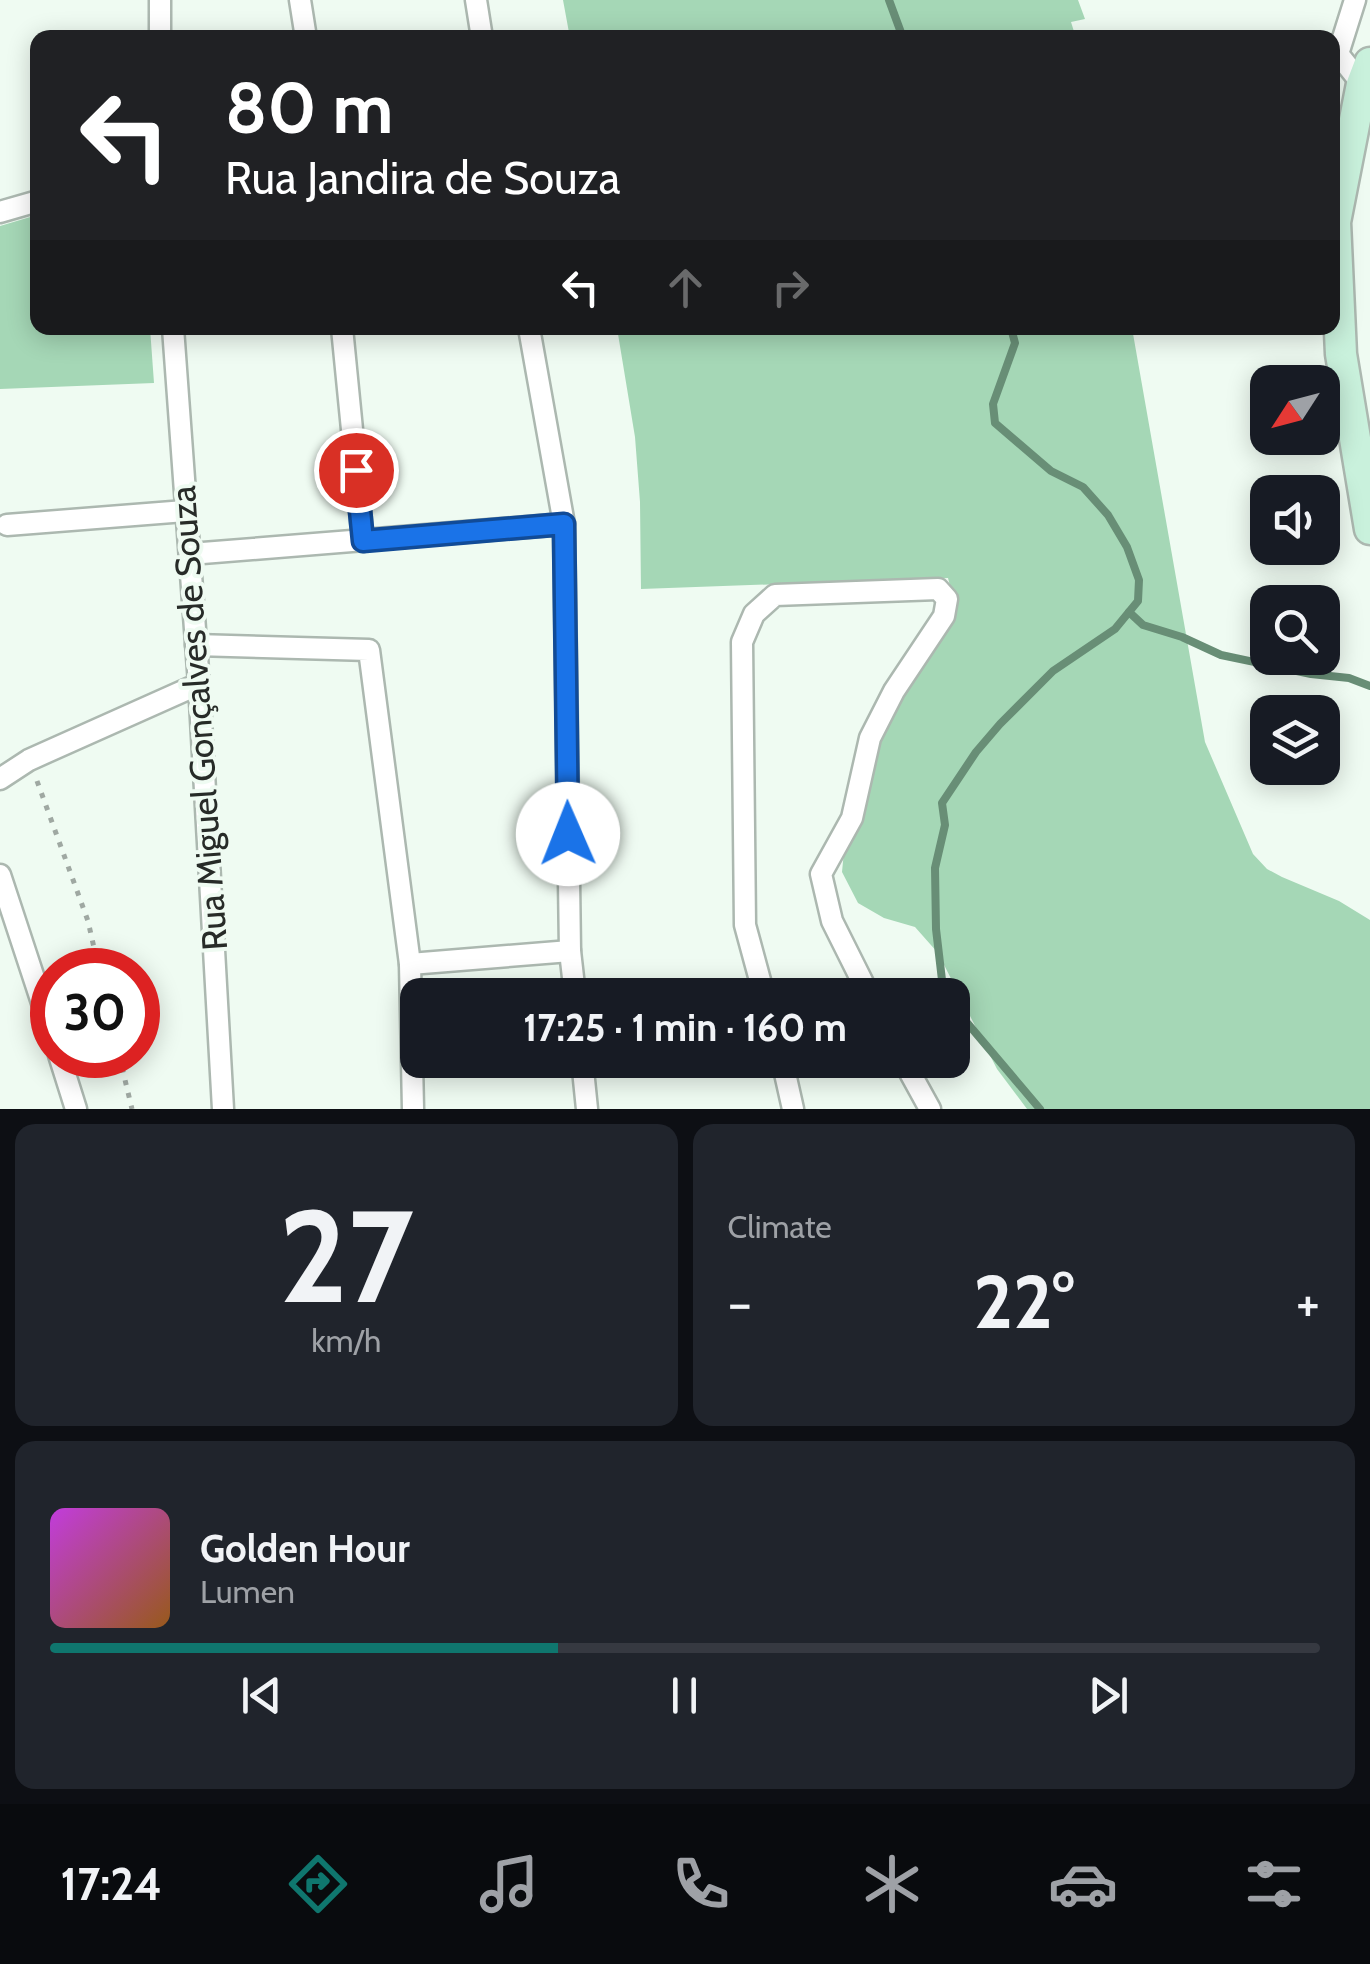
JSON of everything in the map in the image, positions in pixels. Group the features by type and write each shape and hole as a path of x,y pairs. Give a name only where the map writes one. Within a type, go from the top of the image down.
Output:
{"main road":[{"path":"1340,198 1366,74"},
{"path":"1340,332 1370,530"}],"street":[{"path":"160,0 160,30"},
{"path":"300,0 305,30"},
{"path":"476,0 481,30"},
{"path":"1340,48 1355,0"},
{"path":"1340,55 1366,74"},
{"path":"0,212 30,203"},
{"name":"Rua Miguel Gonçalves de Souza","path":"173,335 199,684 222,1109"},
{"path":"343,335 363,541"},
{"path":"530,335 564,524 573,978"},
{"path":"6,524 186,512"},
{"path":"190,554 564,524"},
{"path":"759,978 745,925 742,842 742,642 754,614 775,595 938,589 948,598 944,616 894,690 870,738 852,818 822,874 832,921 861,978"},
{"path":"196,645 370,650 410,964 413,1109"},
{"path":"0,779 29,760 199,684"},
{"path":"0,875 30,966"},
{"path":"410,964 570,951"},
{"path":"67,1078 76,1109"},
{"path":"584,1078 587,1109"},
{"path":"786,1078 793,1109"},
{"path":"913,1078 930,1109"}],"path":[{"path":"29,760 88,921 94,948"},
{"path":"125,1078 132,1109"}],"green space":[{"path":"563,0 1078,0 1085,19 1071,22 1074,30 569,30"},
{"path":"30,217 30,335 151,335 154,383 0,389 0,226"},
{"path":"618,335 1133,335 1205,742 1253,854 1267,869 1339,901 1370,920 1370,1109 1027,1109 997,1069 970,1016 970,978 951,978 938,953 915,927 884,918 858,903 842,872 846,831 881,725 954,602 948,578 641,589 635,437"}],"waterway":[{"path":"889,0 900,30"},
{"path":"942,978 935,868 945,825 942,803 1000,724 1053,671 1115,629 1138,601 1139,580 1127,547 1108,515 1083,487 1051,471 995,423 993,404 1015,343 1013,335"},
{"path":"1129,612 1143,625 1221,655 1349,678 1370,686"},
{"path":"970,1026 1040,1109"}],"route":[{"path":"356,470 363,541 564,524 568,834"}]}
